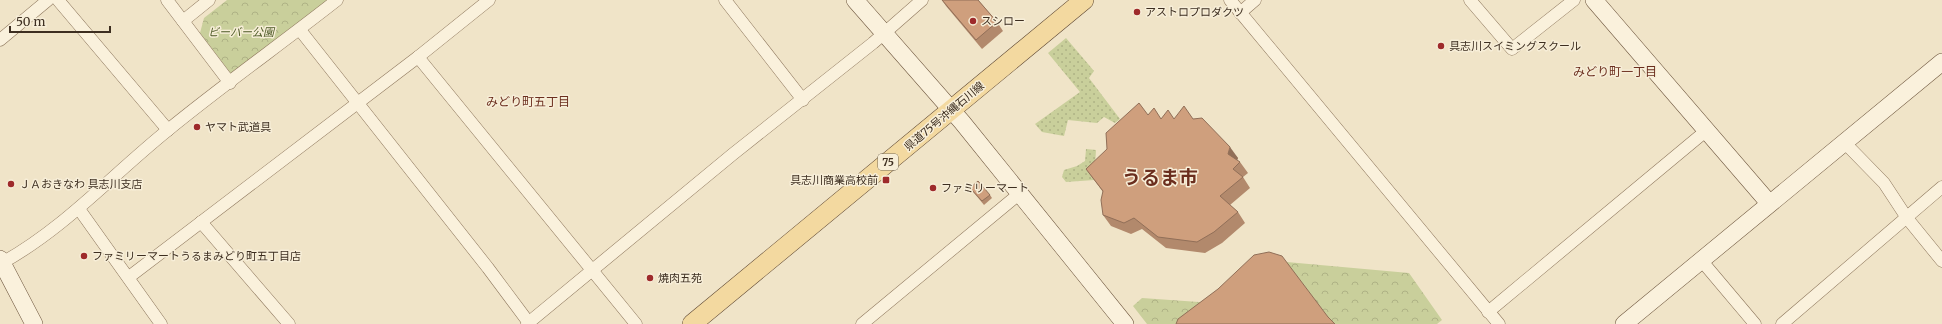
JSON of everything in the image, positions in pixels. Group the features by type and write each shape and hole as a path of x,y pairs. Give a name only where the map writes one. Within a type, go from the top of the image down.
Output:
{"main road":[{"name":"県道75号沖縄石川線","path":"692,324 1084,0"}],"street":[{"path":"0,40 48,0"},
{"path":"58,0 168,130"},
{"path":"167,0 230,83"},
{"path":"183,20 209,0"},
{"path":"34,324 1,262 13,256 79,209 168,130 300,30 337,0"},
{"path":"129,277 418,57 489,0"},
{"path":"725,0 803,100"},
{"path":"855,0 951,110 1125,324"},
{"path":"300,30 358,102 528,324 733,154 874,43 883,33 922,0"},
{"path":"1230,0 1498,324"},
{"path":"1240,12 1255,0"},
{"path":"1470,0 1512,49 1574,0"},
{"path":"1594,0 1769,203"},
{"path":"418,57 636,324"},
{"path":"1624,324 1942,62"},
{"path":"1488,312 1707,130"},
{"path":"1844,142 1884,183 1907,218 1942,261"},
{"path":"1782,324 1907,218 1942,186"},
{"path":"868,322 1019,194"},
{"path":"79,209 129,277 161,324"},
{"path":"201,222 289,324"},
{"path":"1701,260 1755,324"}],"green space":[{"name":"ビーバー公園","path":"227,0 337,0 235,79 200,33 204,18"},
{"path":"1066,38 1094,71 1089,78 1120,119 1115,123 1104,117 1097,123 1068,120 1064,136 1042,132 1035,124 1080,92 1048,53"},
{"path":"1086,149 1096,150 1094,180 1066,182 1062,177 1064,170 1077,166 1085,161"},
{"path":"1263,260 1409,273 1442,320 1437,324 1147,324 1133,306 1142,298 1213,303"}],"building":[{"path":"942,0 978,0 997,22 976,40"},
{"path":"1139,103 1148,115 1154,108 1161,119 1168,110 1174,119 1184,106 1193,119 1202,118 1230,147 1228,154 1240,162 1233,169 1243,177 1220,196 1238,212 1214,232 1197,242 1158,237 1134,218 1124,223 1103,215 1101,200 1103,191 1086,169 1107,149 1106,133"},
{"path":"978,181 990,195 982,201 970,188"},
{"path":"1269,252 1282,256 1328,317 1335,324 1176,324 1178,319 1218,289 1254,255"}],"place":[{"name":"アストロプロダクツ","path":"1137,12"},
{"name":"スシロー","path":"973,21"},
{"name":"具志川スイミングスクール","path":"1441,46"},
{"name":"ヤマト武道具","path":"197,127"},
{"name":"具志川商業高校前","path":"886,180"},
{"name":"ＪＡおきなわ 具志川支店","path":"11,184"},
{"name":"ファミリーマート","path":"933,188"},
{"name":"ファミリーマートうるまみどり町五丁目店","path":"84,256"},
{"name":"焼肉五苑","path":"650,278"}],"district":[{"name":"みどり町一丁目","path":"1615,71"},
{"name":"みどり町五丁目","path":"528,101"},
{"name":"うるま市","path":"1160,177"}]}
